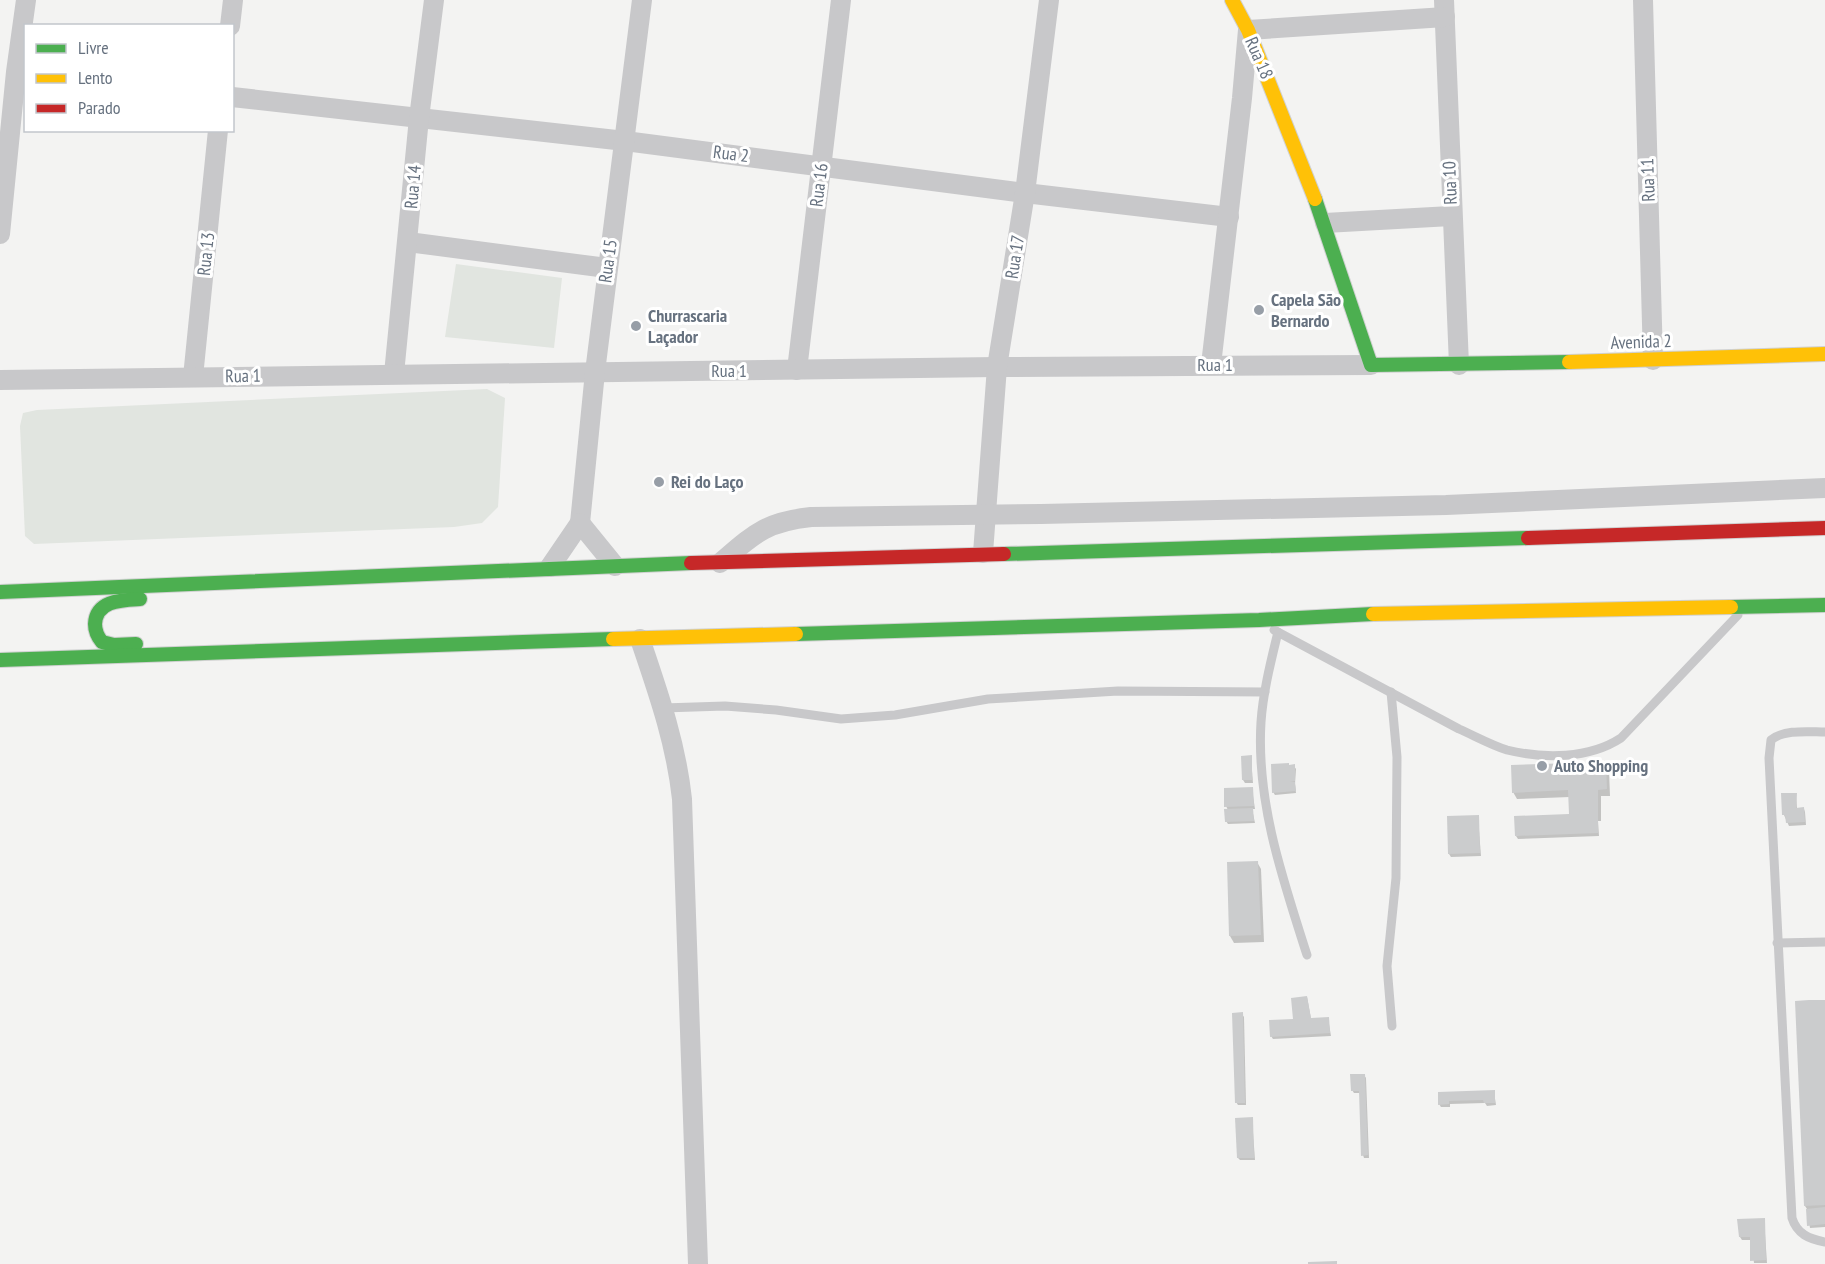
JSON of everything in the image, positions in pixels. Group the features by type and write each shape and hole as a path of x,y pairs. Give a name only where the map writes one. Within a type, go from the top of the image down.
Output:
{"main road":[{"path":"1232,0 1248,30"},
{"name":"Rua 18","path":"1248,30 1325,224 1371,365"},
{"name":"Avenida 2","path":"1459,365 1825,354"},
{"name":"Rua 1","path":"1371,365 1459,365"},
{"path":"0,592 550,567 983,553 1511,540 1825,528"},
{"path":"277,581 264,590 243,595 119,600 103,606 96,616 95,630 101,642 109,645 242,639 259,640 291,649"},
{"path":"0,660 1259,620 1415,612 1825,605"}],"street":[{"path":"0,234 14,71 26,0"},
{"path":"230,24 233,0"},
{"name":"Rua 14","path":"394,374 419,118 434,0"},
{"name":"Rua 15","path":"580,523 594,372 642,0"},
{"name":"Rua 16","path":"797,370 841,0"},
{"name":"Rua 17","path":"983,553 997,367 1025,193 1049,0"},
{"name":"Rua 11","path":"1642,0 1653,360"},
{"path":"1248,30 1444,8"},
{"name":"Rua 10","path":"1444,8 1459,365"},
{"name":"Rua 18","path":"1211,365 1248,30"},
{"name":"Rua 2","path":"234,97 625,141 1229,217"},
{"name":"Rua 13","path":"193,376 218,132"},
{"path":"1325,224 1452,216"},
{"path":"408,242 607,268"},
{"name":"Rua 1","path":"0,380 997,367 1371,365"},
{"path":"720,563 754,534 774,523 811,517 1446,505 1825,488"},
{"path":"550,567 580,523 615,566"},
{"path":"640,639 663,708 679,770 682,799 698,1264"}],"lane":[{"path":"1259,620 1460,729 1505,749 1528,754 1557,756 1592,752 1609,746 1621,738 1745,607"},
{"path":"1278,632 1261,722 1262,773 1266,804 1280,868 1307,955"},
{"path":"663,708 724,706 841,719 895,715 988,699 1118,691 1265,692"},
{"path":"1391,692 1397,757 1396,878 1387,966 1392,1026"},
{"path":"1825,732 1776,736 1772,740 1769,758 1791,1218 1799,1232 1813,1240 1825,1242"},
{"path":"1777,943 1825,942"}],"shaded area":[{"path":"456,264 562,278 554,348 445,337"},
{"path":"487,389 505,398 498,507 482,523 454,527 34,544 25,536 20,426 23,413 37,410"}],"building":[{"path":"1252,755 1252,780 1242,780 1241,756"},
{"path":"1606,762 1607,789 1598,790 1598,833 1515,836 1514,816 1569,814 1568,790 1512,793 1511,765"},
{"path":"1289,763 1289,765 1295,764 1295,781 1290,781 1295,782 1296,791 1272,793 1271,764"},
{"path":"1253,787 1254,806 1224,807 1224,788"},
{"path":"1781,793 1797,793 1796,808 1804,807 1805,822 1786,823 1785,815 1782,815"},
{"path":"1253,808 1254,821 1225,822 1224,809"},
{"path":"1479,815 1480,853 1448,854 1447,816"},
{"path":"1258,861 1261,935 1229,936 1227,862"},
{"path":"1307,996 1311,1018 1329,1017 1330,1033 1270,1037 1269,1020 1293,1019 1291,998"},
{"path":"1825,1000 1825,1205 1804,1206 1795,1001"},
{"path":"1243,1012 1245,1103 1235,1103 1232,1013"},
{"path":"1350,1074 1365,1074 1368,1155 1361,1156 1359,1091 1351,1091"},
{"path":"1495,1090 1495,1103 1484,1103 1483,1100 1449,1101 1449,1104 1438,1105 1438,1092"},
{"path":"1253,1117 1254,1158 1237,1158 1235,1118"},
{"path":"1825,1207 1825,1224 1807,1226 1806,1209"},
{"path":"1765,1218 1766,1260 1750,1261 1750,1237 1739,1237 1737,1219"},
{"path":"1337,1261 1337,1264 1308,1264 1308,1262"}],"traffic: fast":[{"path":"1315,199 1371,365 1569,362"},
{"path":"1004,554 1528,538"},
{"path":"0,592 691,563"},
{"path":"136,644 114,645 102,642 95,629 95,624 96,616 105,606 118,601 140,599"},
{"path":"1731,607 1825,605"},
{"path":"796,634 1259,620 1373,614"},
{"path":"0,660 613,639"}],"traffic: slow":[{"path":"1232,0 1248,30 1315,199"},
{"path":"1569,362 1825,354"},
{"path":"1373,614 1731,607"},
{"path":"613,639 796,634"}],"traffic: jam":[{"path":"1528,538 1825,528"},
{"path":"691,563 1004,554"}],"place":[{"name":"Capela São Bernardo","path":"1259,310"},
{"name":"Churrascaria Laçador","path":"636,326"},
{"name":"Rei do Laço","path":"659,482"},
{"name":"Auto Shopping","path":"1542,766"}]}
